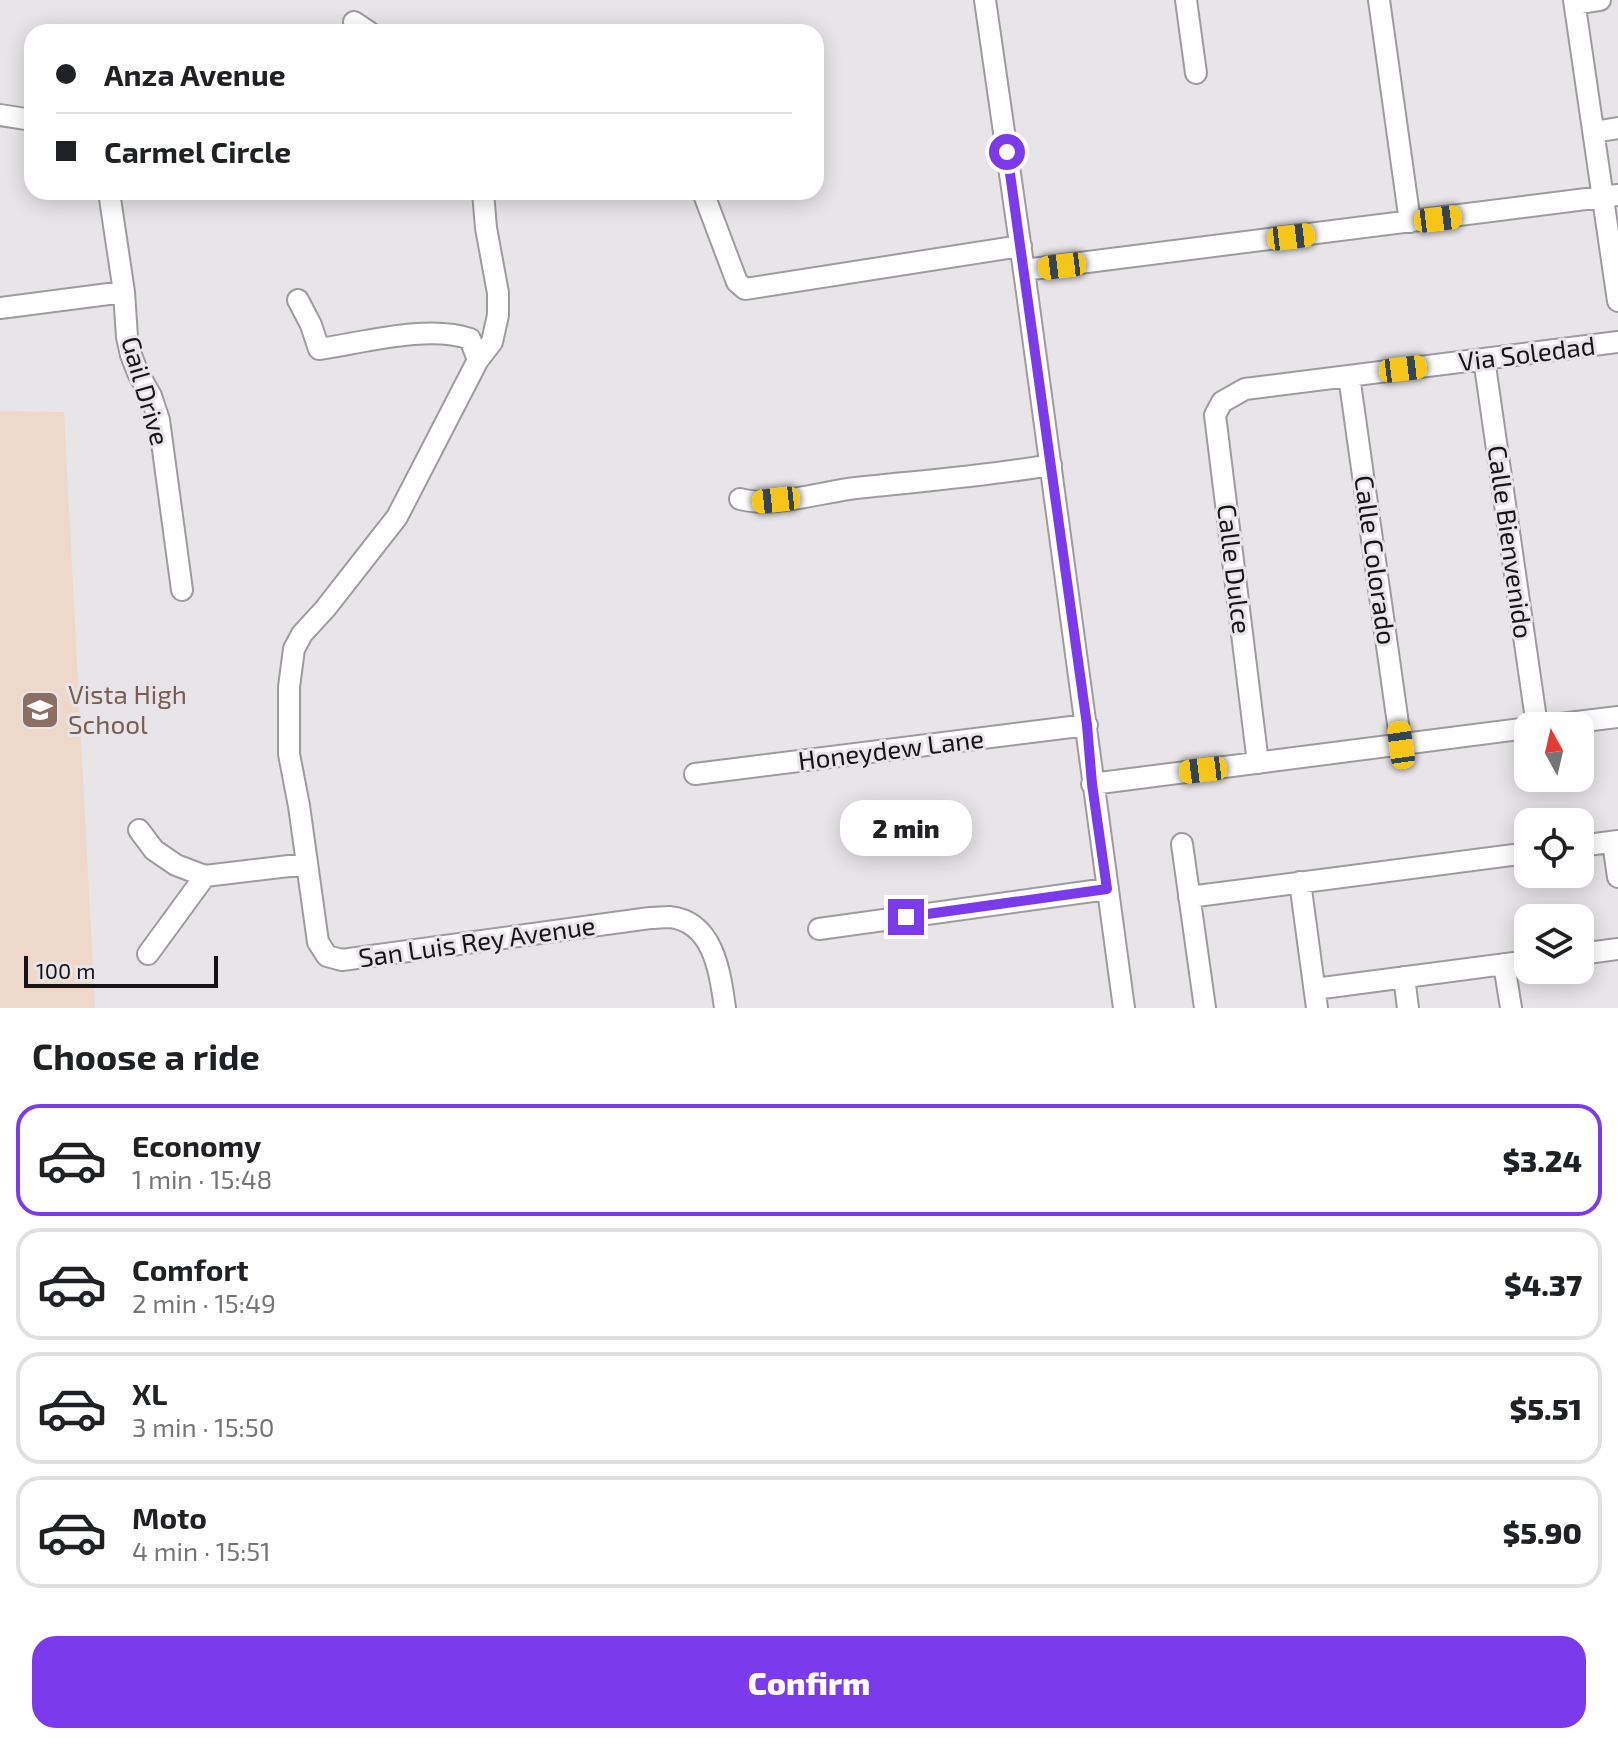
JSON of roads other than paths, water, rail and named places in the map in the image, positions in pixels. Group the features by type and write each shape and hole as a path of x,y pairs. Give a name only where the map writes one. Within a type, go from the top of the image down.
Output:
{"street":[{"path":"985,0 1124,1008"},
{"path":"1186,0 1196,73"},
{"path":"1379,0 1410,222"},
{"path":"1600,0 1575,2 1594,132 1611,196 1618,301"},
{"path":"0,115 24,119"},
{"path":"1594,132 1618,128"},
{"path":"1024,270 1611,196"},
{"name":"Gail Drive","path":"110,200 124,292 127,337 131,355 159,420 182,590"},
{"name":"San Luis Rey Avenue","path":"484,200 498,293 498,315 492,342 478,360 397,517 302,634 294,649 289,687 289,754 318,942 327,956 342,960 672,917 692,925 708,940 720,973 725,1008"},
{"path":"706,200 737,282 745,289 1021,246"},
{"path":"0,308 124,292"},
{"path":"298,300 319,349 382,338 446,333 470,339 478,360"},
{"name":"Via Soledad","path":"1245,389 1618,342"},
{"name":"Calle Bienvenido","path":"1484,359 1535,712"},
{"name":"Calle Colorado","path":"1349,376 1401,745"},
{"name":"Calle Dulce","path":"1245,389 1222,402 1215,415 1258,763"},
{"path":"740,499 753,503 1051,465"},
{"path":"1594,720 1618,717"},
{"name":"Honeydew Lane","path":"695,774 1087,725"},
{"path":"1092,784 1514,730"},
{"path":"139,830 154,850 176,865 205,876 306,864"},
{"path":"1594,844 1616,841 1618,877"},
{"path":"1182,844 1205,1008"},
{"path":"1189,897 1514,855"},
{"path":"148,954 205,876"},
{"path":"1300,882 1316,999 1404,977 1514,963"},
{"path":"819,929 1107,889"},
{"path":"1594,952 1618,949"},
{"path":"1504,964 1511,1008"},
{"path":"1404,977 1408,1008"}],"place":[{"name":"Vista High School","path":"40,710"}]}
